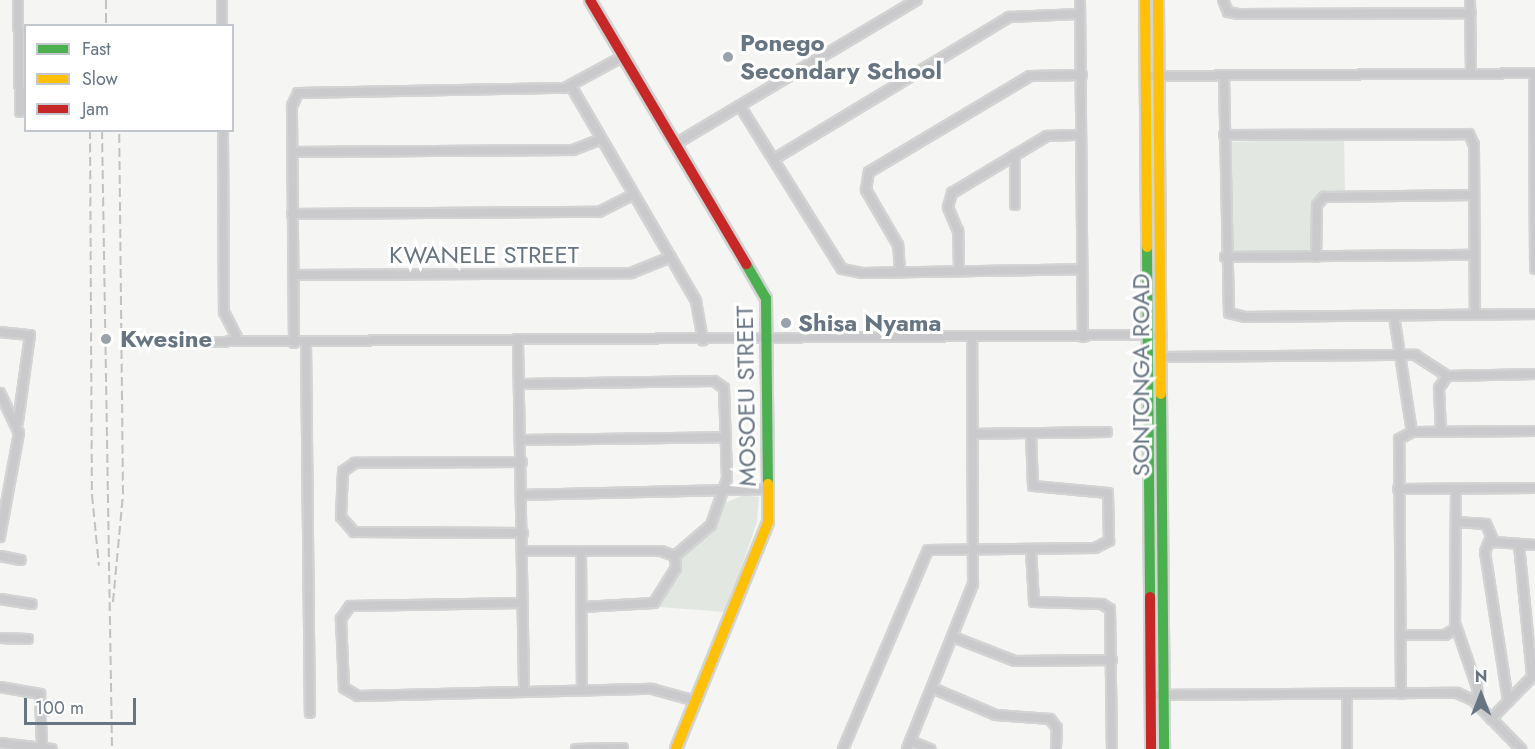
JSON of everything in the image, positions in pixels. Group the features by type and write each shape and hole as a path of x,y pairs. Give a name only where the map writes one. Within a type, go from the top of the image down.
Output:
{"main road":[{"name":"MOSOEU STREET","path":"590,0 764,289 767,340 768,489 765,533 676,749"},
{"name":"SONTONGA ROAD","path":"1145,0 1151,749"},
{"name":"SONTONGA ROAD","path":"1158,0 1164,749"}],"street":[{"path":"18,0 20,112"},
{"path":"222,0 222,24"},
{"path":"677,143 917,0"},
{"path":"1080,0 1083,337"},
{"path":"1223,0 1228,12 1238,14 1471,13"},
{"path":"1470,0 1471,73"},
{"path":"774,159 1009,18 1080,14"},
{"path":"294,343 293,101 302,90 571,86 624,56"},
{"path":"1146,76 1534,73 1535,269"},
{"path":"900,271 898,245 867,190 869,172 1030,75 1082,75"},
{"path":"1224,76 1225,306 1235,316 1535,314"},
{"path":"571,86 698,306 703,340"},
{"path":"740,106 838,266 856,273 1082,269"},
{"path":"223,132 224,312 237,338"},
{"path":"1224,135 1465,133 1473,141 1475,315"},
{"path":"959,270 958,231 949,197 1014,154 1049,135 1081,135"},
{"path":"292,152 573,150 601,139"},
{"path":"1014,154 1015,205"},
{"path":"292,214 599,212 633,195"},
{"path":"1316,257 1317,206 1324,197 1474,195"},
{"path":"1225,257 1474,255"},
{"name":"KWANELE STREET","path":"294,275 631,273 671,257"},
{"path":"1394,316 1398,354 1412,432"},
{"path":"0,332 30,334 18,425 17,459 0,537"},
{"path":"157,342 237,338 306,343 1161,335"},
{"path":"930,749 909,745 972,590 972,337"},
{"path":"518,340 524,551 522,603 524,691"},
{"path":"306,343 310,713"},
{"path":"1162,357 1398,354 1423,357 1447,376 1535,375"},
{"path":"1441,432 1439,388 1447,376"},
{"path":"520,384 717,382 724,391 726,437 723,489 711,525 675,556"},
{"path":"0,393 18,425"},
{"path":"1401,694 1398,441 1412,432 1535,431"},
{"path":"973,434 1107,432"},
{"path":"843,749 924,554 931,549 1100,547 1111,533 1106,492 1034,486 1031,434"},
{"path":"522,440 726,437"},
{"path":"522,462 355,463 343,471 342,517 354,532 523,533"},
{"path":"1398,489 1535,488"},
{"path":"522,495 702,495 723,489 768,489"},
{"path":"1455,489 1455,626 1472,668 1478,705"},
{"path":"1456,522 1486,524 1490,539 1485,552 1508,701"},
{"path":"1490,539 1535,545"},
{"path":"1491,719 1533,675 1519,544"},
{"path":"1031,549 1034,602 1109,607 1113,749"},
{"path":"524,551 661,551 675,556"},
{"path":"581,552 582,690"},
{"path":"0,556 21,560"},
{"path":"582,606 654,603 676,568 675,556"},
{"path":"0,599 32,604"},
{"path":"522,603 350,606 342,619 342,681 346,691 358,696 659,689 696,702"},
{"path":"1400,635 1445,635 1455,626"},
{"path":"953,637 1015,661 1112,660"},
{"path":"0,638 28,639"},
{"path":"0,687 40,694 42,745"},
{"path":"932,688 996,715 1050,719 1057,728 1056,749"},
{"path":"1151,695 1457,693 1478,705 1521,749"},
{"path":"1347,694 1347,749"},
{"path":"6,745 42,745 51,749"},
{"path":"576,749 623,748"}],"shaded area":[{"path":"1344,138 1345,192 1315,199 1312,252 1232,252 1230,142"},
{"path":"744,495 759,497 757,522 726,612 659,607 683,556 713,528 725,503"}],"railway":[{"path":"106,0 106,24"},
{"path":"90,132 92,495 99,566"},
{"path":"102,132 112,749"},
{"path":"113,602 123,494 119,132"}],"traffic: fast":[{"path":"1147,247 1150,597"},
{"path":"746,264 766,298 768,484"},
{"path":"1161,394 1164,749"}],"traffic: slow":[{"path":"1145,0 1147,247"},
{"path":"1158,0 1161,394"},
{"path":"676,749 768,522 768,484"}],"traffic: jam":[{"path":"590,0 746,264"},
{"path":"1150,597 1151,749"}],"place":[{"name":"Ponego Secondary School","path":"728,57"},
{"name":"Shisa Nyama","path":"786,323"},
{"name":"Kwesine","path":"106,339"}]}
